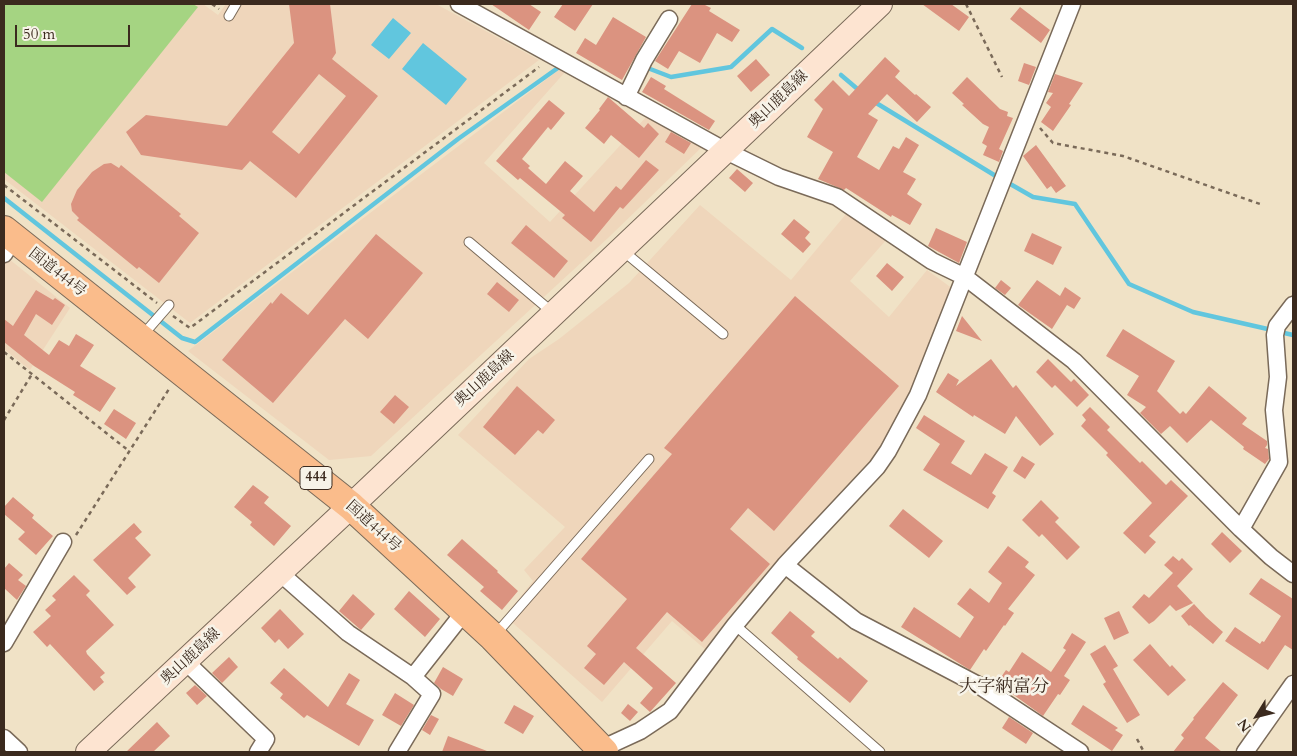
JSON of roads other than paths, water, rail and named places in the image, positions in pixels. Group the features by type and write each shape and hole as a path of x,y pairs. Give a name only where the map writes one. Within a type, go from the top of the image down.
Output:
{"highway":[{"name":"国道444号","path":"7,241 145,332 351,506 493,637 602,751"}],"main road":[{"name":"奥山鹿島線","path":"88,752 186,662 880,4"}],"street":[{"path":"459,4 726,151 779,177 837,197 932,261 965,277 1074,361 1241,529 1270,557 1293,574"},
{"path":"602,751 640,731 670,711 735,625 785,565 877,467 888,451 918,395 1072,4"},
{"path":"626,97 642,65 670,19"},
{"path":"1241,529 1279,462 1274,410 1278,377 1276,330 1293,305"},
{"path":"4,643 63,542"},
{"path":"785,565 856,620 980,686 1080,752"},
{"path":"280,573 348,634 413,676 432,694 398,752"},
{"path":"413,676 465,611"},
{"path":"186,662 266,738 258,752"},
{"path":"1244,752 1293,684"},
{"path":"4,738 19,752"}],"lane":[{"path":"229,16 236,4"},
{"path":"469,242 554,314"},
{"path":"622,250 723,334"},
{"path":"145,332 165,309"},
{"path":"493,637 649,459"},
{"path":"735,625 880,752"}],"water":[{"path":"393,18 411,33 389,59 371,45"},
{"path":"423,43 467,79 446,105 402,69"}],"waterway":[{"path":"645,67 671,77 731,67 772,29 802,48"},
{"path":"4,198 182,338 195,342 458,139 562,65"},
{"path":"841,75 861,92"},
{"path":"873,101 999,178"},
{"path":"1005,181 1033,197 1075,204 1129,284 1193,312 1272,330"},
{"path":"1280,332 1293,335"}],"district":[{"name":"大字納富分","path":"1004,688"}]}
